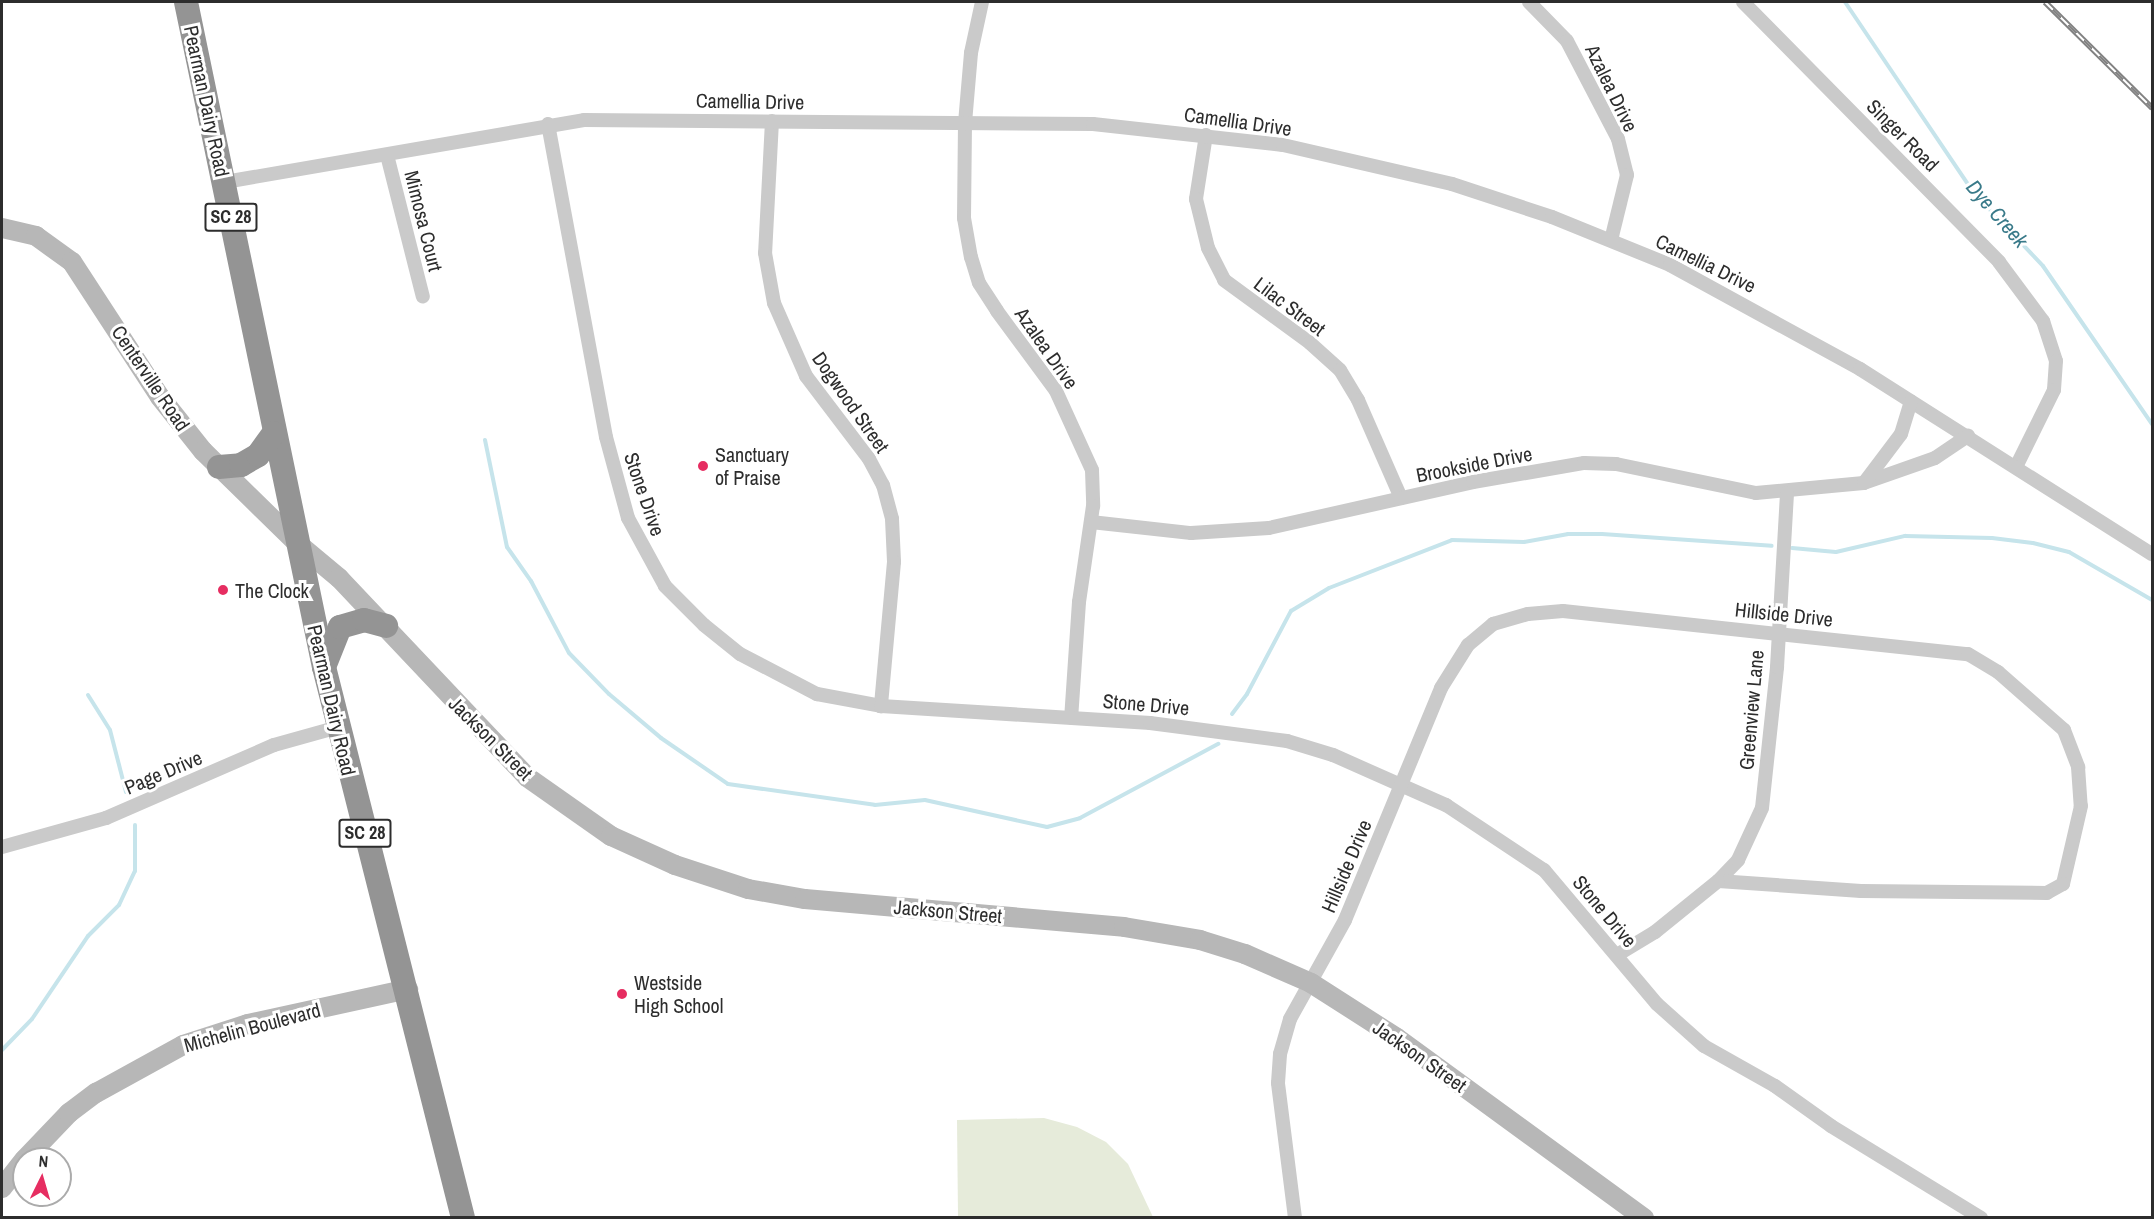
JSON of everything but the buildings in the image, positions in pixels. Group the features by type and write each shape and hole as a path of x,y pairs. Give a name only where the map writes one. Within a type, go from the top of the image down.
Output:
{"highway":[{"name":"Pearman Dairy Road","path":"186,2 225,182 273,433 324,667 408,989 464,1218"},
{"path":"219,467 241,465 258,455 273,433"},
{"path":"324,667 340,627 364,620 386,626"}],"street":[{"name":"Azalea Drive","path":"982,2 971,53 965,123 964,218 971,257 979,283 1056,391 1079,436 1092,470 1091,522 1079,602 1071,718"},
{"name":"Azalea Drive","path":"1529,2 1567,41 1618,139 1627,175 1611,240"},
{"name":"Singer Road","path":"1743,2 1999,262 2043,321 2056,361 2054,390 2016,467"},
{"name":"Camellia Drive","path":"225,182 387,155 548,124 584,120 1093,124 1283,145 1452,184 1611,240 1670,265 1761,312 1911,401 2152,554"},
{"name":"Dogwood Street","path":"772,121 765,253 774,303 806,376 869,459 883,485 892,519 894,562 881,706"},
{"name":"Stone Drive","path":"548,124 606,437 639,543 683,605 740,654 817,694 881,706 1071,718 1240,733 1287,741 1333,755 1446,805 1544,870 1657,1004 1704,1046 1776,1086 1831,1125 1981,1218"},
{"name":"Lilac Street","path":"1206,135 1196,199 1208,248 1224,280 1310,343 1340,370 1358,400 1401,498"},
{"name":"Mimosa Court","path":"387,155 423,297"},
{"name":"Centerville Road","path":"2,228 36,236 72,262 166,405 219,467 297,543"},
{"path":"1864,483 1901,434 1911,401"},
{"name":"Brookside Drive","path":"1091,522 1191,533 1269,528 1401,498 1584,463 1616,464 1756,493 1787,493 1864,483 1935,458 1968,436"},
{"name":"Greenview Lane","path":"1718,881 1738,860 1762,808 1787,493"},
{"name":"Jackson Street","path":"297,543 339,578 527,777 611,836 675,865 748,889 805,899 1124,927 1171,935 1245,954 1311,983 1397,1038 1644,1218"},
{"name":"Hillside Drive","path":"1295,1218 1281,1125 1278,1073 1290,1018 1345,920 1441,688 1468,645 1493,624 1528,614 1563,611 1968,654 1998,672 2064,730 2078,767 2081,806 2063,884 2047,893 1861,891 1718,881"},
{"name":"Page Drive","path":"2,847 106,818 274,745 338,727"},
{"path":"1617,955 1655,932 1718,881"},
{"name":"Michelin Boulevard","path":"36,1147 69,1113 96,1093 173,1050 248,1024 408,989"},
{"name":"Michelin Boulevard","path":"2,1188 12,1175"}],"green space":[{"path":"1044,1118 1077,1127 1106,1142 1128,1164 1153,1217 958,1217 957,1120"}],"waterway":[{"name":"Dye Creek","path":"1845,2 1974,193 2043,266 2152,424"},
{"path":"485,440 507,547 531,581 569,653 609,694 661,738 728,784 875,805 925,800 1047,827 1080,818 1218,744"},
{"path":"1232,714 1247,694 1291,611 1329,588 1452,540 1524,542 1568,534 1602,534 1772,546"},
{"path":"1792,548 1836,552 1905,536 1992,538 2033,543 2069,552 2152,600"},
{"path":"88,695 110,730 126,792"},
{"path":"2,1050 32,1019 88,936 119,905 135,871 135,825"}],"railway":[{"path":"2045,2 2152,108"}],"place":[{"name":"Sanctuary of Praise","path":"703,466"},
{"name":"The Clock","path":"223,590"},
{"name":"Westside High School","path":"622,994"}]}
